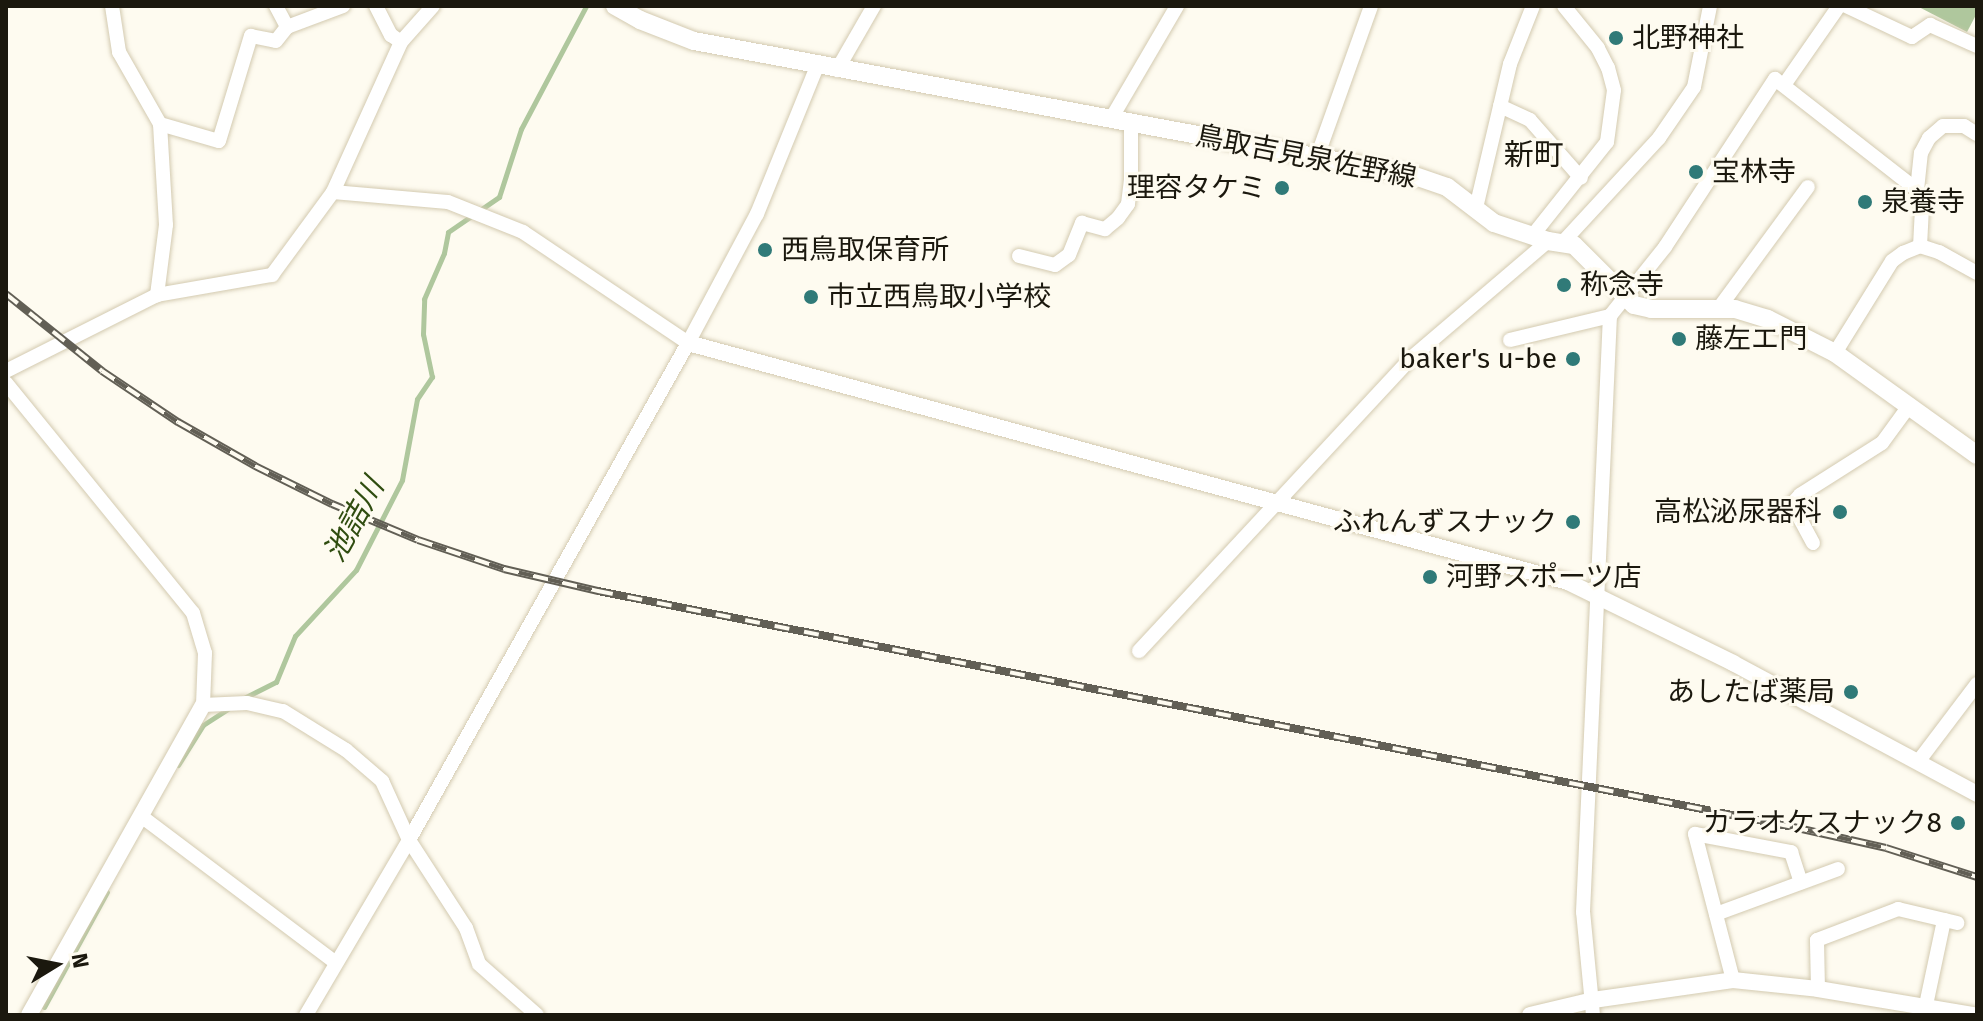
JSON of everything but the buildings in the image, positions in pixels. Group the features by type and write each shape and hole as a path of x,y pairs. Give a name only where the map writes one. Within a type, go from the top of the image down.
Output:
{"main road":[{"name":"鳥取吉見泉佐野線","path":"615,6 640,20 694,41 1424,179 1447,187 1494,223 1586,253 1625,297"},
{"path":"1625,297 1634,305 1651,309 1735,309 1768,319 1835,353 1977,455"}],"street":[{"path":"112,6 119,52 160,124 166,225 157,295"},
{"path":"276,6 287,27"},
{"path":"160,124 219,141 251,36 276,41 287,27 343,6"},
{"path":"376,6 391,35 401,42"},
{"path":"6,371 157,295 272,275 333,192 401,42 433,6"},
{"path":"837,70 874,6"},
{"path":"1111,119 1177,6"},
{"path":"1317,157 1371,6"},
{"path":"1476,208 1510,64 1533,6"},
{"path":"1548,239 1581,178 1607,142 1614,90 1598,48 1564,6"},
{"path":"1139,651 1410,359 1659,138 1694,87 1710,6"},
{"path":"1784,85 1839,6"},
{"path":"1846,6 1912,37 1930,25 1977,46"},
{"path":"306,1015 409,840 688,343 757,214 817,66"},
{"path":"1593,1008 1583,912 1610,316 1665,247 1775,79 1917,190"},
{"path":"1500,106 1530,120 1581,178"},
{"path":"1019,256 1055,265 1069,255 1082,223 1105,229 1118,218 1128,204 1131,123"},
{"path":"1920,246 1922,209 1917,190 1921,153 1929,138 1943,126 1964,126 1977,134"},
{"path":"1719,308 1808,187"},
{"path":"333,192 448,202 523,232 688,343 1275,505 1568,582 1733,663 1977,794"},
{"path":"1835,353 1892,261 1920,246 1939,252 1977,273"},
{"path":"1510,340 1610,316"},
{"path":"6,383 193,613 205,653 203,705 29,1015"},
{"path":"1813,543 1792,504 1800,495 1882,443 1909,406"},
{"path":"1918,762 1977,684"},
{"path":"203,705 247,703 283,711 346,750 382,781 409,840 466,928 479,964 537,1015"},
{"path":"141,816 335,962"},
{"path":"1733,980 1695,834 1791,852 1801,882"},
{"path":"1716,914 1838,869"},
{"path":"1818,989 1817,940 1898,909 1951,922 1926,1005"},
{"path":"1530,1015 1593,1008 1733,980 1818,989 1974,1015"}],"shaded area":[{"path":"1917,6 1977,6 1977,13 1967,32"}],"waterway":[{"name":"池詰川","path":"244,698 276,682 295,636 356,570 402,480 417,399 432,377 423,334 424,299 444,253 448,232 499,197 521,129 586,6"},
{"name":"池詰川","path":"178,765 203,725 229,708"},
{"name":"池詰川","path":"44,1007 107,892"}],"railway":[{"path":"6,294 102,371 178,422 255,466 332,504 418,540 504,569 598,591 1793,827 1886,848 1977,877"}],"place":[{"name":"北野神社","path":"1616,38"},
{"name":"宝林寺","path":"1696,172"},
{"name":"理容タケミ","path":"1282,188"},
{"name":"泉養寺","path":"1865,202"},
{"name":"西鳥取保育所","path":"765,250"},
{"name":"称念寺","path":"1564,285"},
{"name":"市立西鳥取小学校","path":"811,297"},
{"name":"藤左エ門","path":"1679,339"},
{"name":"baker's u-be","path":"1573,359"},
{"name":"高松泌尿器科","path":"1840,512"},
{"name":"ふれんずスナック","path":"1573,522"},
{"name":"河野スポーツ店","path":"1430,577"},
{"name":"あしたば薬局","path":"1851,692"},
{"name":"カラオケスナック8","path":"1958,823"}],"district":[{"name":"新町","path":"1534,155"}]}
